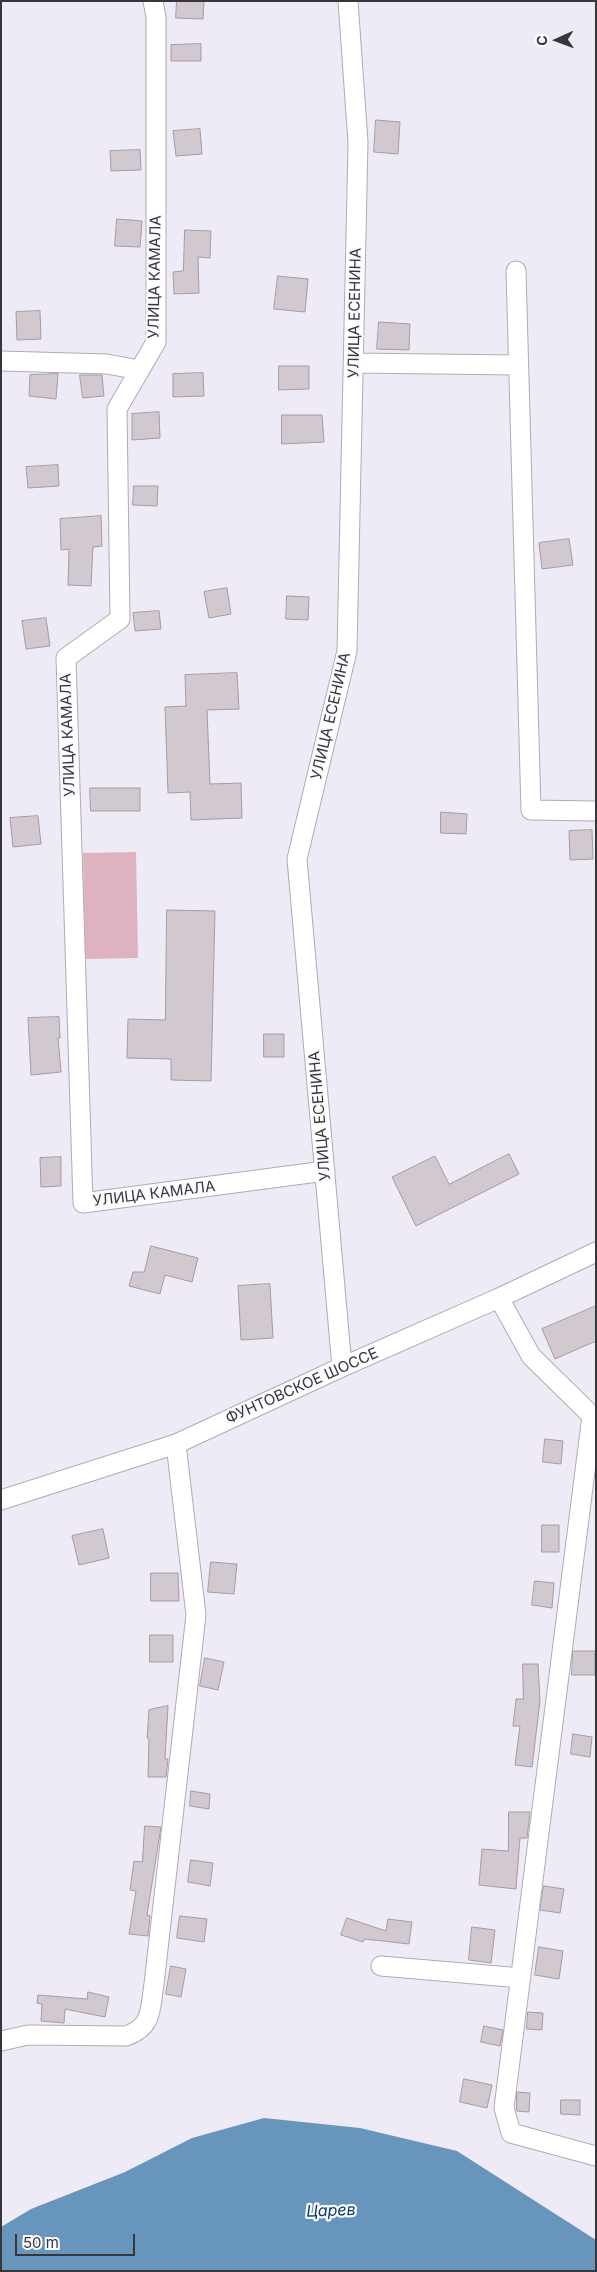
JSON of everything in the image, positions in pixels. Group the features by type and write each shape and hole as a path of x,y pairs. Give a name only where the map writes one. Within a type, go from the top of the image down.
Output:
{"street":[{"name":"УЛИЦА КАМАЛА","path":"153,1 156,17 156,342 117,409 120,618 66,658 83,1203 325,1171"},
{"name":"УЛИЦА ЕСЕНИНА","path":"342,1367 297,859 347,651 358,142 348,1"},
{"path":"516,270 531,810 596,811"},
{"path":"1,361 107,364 139,370"},
{"path":"354,364 518,364"},
{"name":"ФУНТОВСКОЕ ШОССЕ","path":"1,1500 176,1444 342,1367 499,1298 596,1252"},
{"path":"499,1298 531,1356 594,1416 504,2108 511,2133 596,2156"},
{"path":"1,2041 28,2035 126,2036 139,2032 148,2020 154,1984 196,1615 176,1444"},
{"path":"381,1966 520,1978"}],"shaded area":[{"path":"136,852 138,958 85,959 83,853"}],"water":[{"name":"Царев","path":"264,2118 360,2128 457,2151 596,2240 596,2271 1,2271 1,2227 31,2209 125,2172 192,2138"}],"building":[{"path":"177,1 204,1 203,19 176,18"},
{"path":"201,44 201,61 171,61 171,45"},
{"path":"376,120 400,122 398,154 374,152"},
{"path":"200,129 202,154 176,156 173,131"},
{"path":"140,150 141,170 111,171 110,151"},
{"path":"117,219 142,221 140,247 115,246"},
{"path":"185,230 211,231 210,258 198,257 199,293 174,294 173,272 183,271"},
{"path":"278,276 308,279 305,312 274,309"},
{"path":"40,311 41,339 17,340 16,312"},
{"path":"379,322 410,324 409,350 377,349"},
{"path":"279,366 309,366 309,389 279,390"},
{"path":"203,373 204,396 173,397 173,374"},
{"path":"58,374 56,399 29,396 30,375"},
{"path":"80,375 102,375 104,396 83,398"},
{"path":"159,412 160,438 132,440 132,414"},
{"path":"282,415 322,415 324,442 282,444"},
{"path":"58,465 59,486 28,488 26,467"},
{"path":"134,486 158,486 157,506 133,505"},
{"path":"101,516 102,546 93,547 91,586 68,585 69,549 61,550 60,519"},
{"path":"569,539 573,565 542,569 539,543"},
{"path":"227,588 231,614 209,618 204,592"},
{"path":"287,596 309,597 308,620 286,619"},
{"path":"159,611 161,629 135,631 133,613"},
{"path":"46,618 50,646 26,649 22,621"},
{"path":"237,673 239,709 207,710 210,784 241,783 242,818 191,820 190,792 168,793 165,707 186,706 185,675"},
{"path":"90,788 140,788 140,811 91,811"},
{"path":"441,812 467,814 466,834 441,833"},
{"path":"38,816 41,844 13,847 10,818"},
{"path":"592,830 593,859 570,860 569,831"},
{"path":"167,910 215,911 211,1081 171,1080 171,1059 127,1058 128,1019 165,1020"},
{"path":"59,1017 60,1038 58,1038 61,1072 31,1075 28,1018"},
{"path":"264,1034 284,1034 284,1057 264,1057"},
{"path":"509,1154 519,1174 416,1226 392,1177 435,1156 449,1184"},
{"path":"61,1157 61,1186 41,1187 40,1158"},
{"path":"151,1246 198,1258 192,1282 165,1275 160,1294 129,1286 133,1272 144,1272"},
{"path":"270,1284 273,1338 241,1340 238,1286"},
{"path":"596,1306 596,1341 555,1359 542,1329"},
{"path":"545,1439 563,1441 561,1464 543,1462"},
{"path":"542,1525 559,1525 559,1552 542,1552"},
{"path":"103,1529 109,1558 79,1565 72,1536"},
{"path":"211,1562 237,1564 234,1594 208,1592"},
{"path":"151,1573 178,1573 179,1601 151,1601"},
{"path":"535,1581 554,1583 552,1608 532,1605"},
{"path":"150,1635 173,1635 173,1662 150,1662"},
{"path":"573,1651 595,1651 595,1675 572,1675"},
{"path":"205,1658 224,1662 218,1690 200,1686"},
{"path":"523,1664 538,1664 540,1701 532,1767 515,1765 520,1726 513,1726 516,1699 523,1699"},
{"path":"168,1706 165,1759 168,1759 166,1777 148,1777 149,1739 147,1738 149,1710"},
{"path":"573,1734 592,1737 590,1757 571,1754"},
{"path":"191,1791 210,1794 209,1809 190,1806"},
{"path":"509,1812 530,1812 527,1838 520,1838 516,1889 479,1885 482,1849 508,1851"},
{"path":"145,1826 161,1827 147,1915 150,1916 148,1936 129,1934 136,1891 130,1890 134,1861 142,1862"},
{"path":"191,1860 213,1863 210,1886 188,1882"},
{"path":"544,1886 564,1889 560,1913 540,1910"},
{"path":"180,1916 207,1919 204,1942 177,1938"},
{"path":"347,1918 386,1931 388,1919 412,1922 409,1944 365,1939 363,1942 341,1935"},
{"path":"472,1927 495,1930 491,1963 469,1960"},
{"path":"539,1947 563,1951 559,1979 535,1975"},
{"path":"171,1966 186,1969 181,1997 166,1994"},
{"path":"88,1992 109,1997 105,2017 65,2009 64,2023 41,2021 42,2004 37,2003 38,1995 87,1999"},
{"path":"528,2012 543,2013 542,2030 527,2029"},
{"path":"484,2026 503,2030 500,2046 481,2042"},
{"path":"464,2079 492,2085 487,2108 460,2102"},
{"path":"517,2092 530,2093 529,2112 517,2111"},
{"path":"561,2100 580,2100 580,2115 561,2114"}]}
